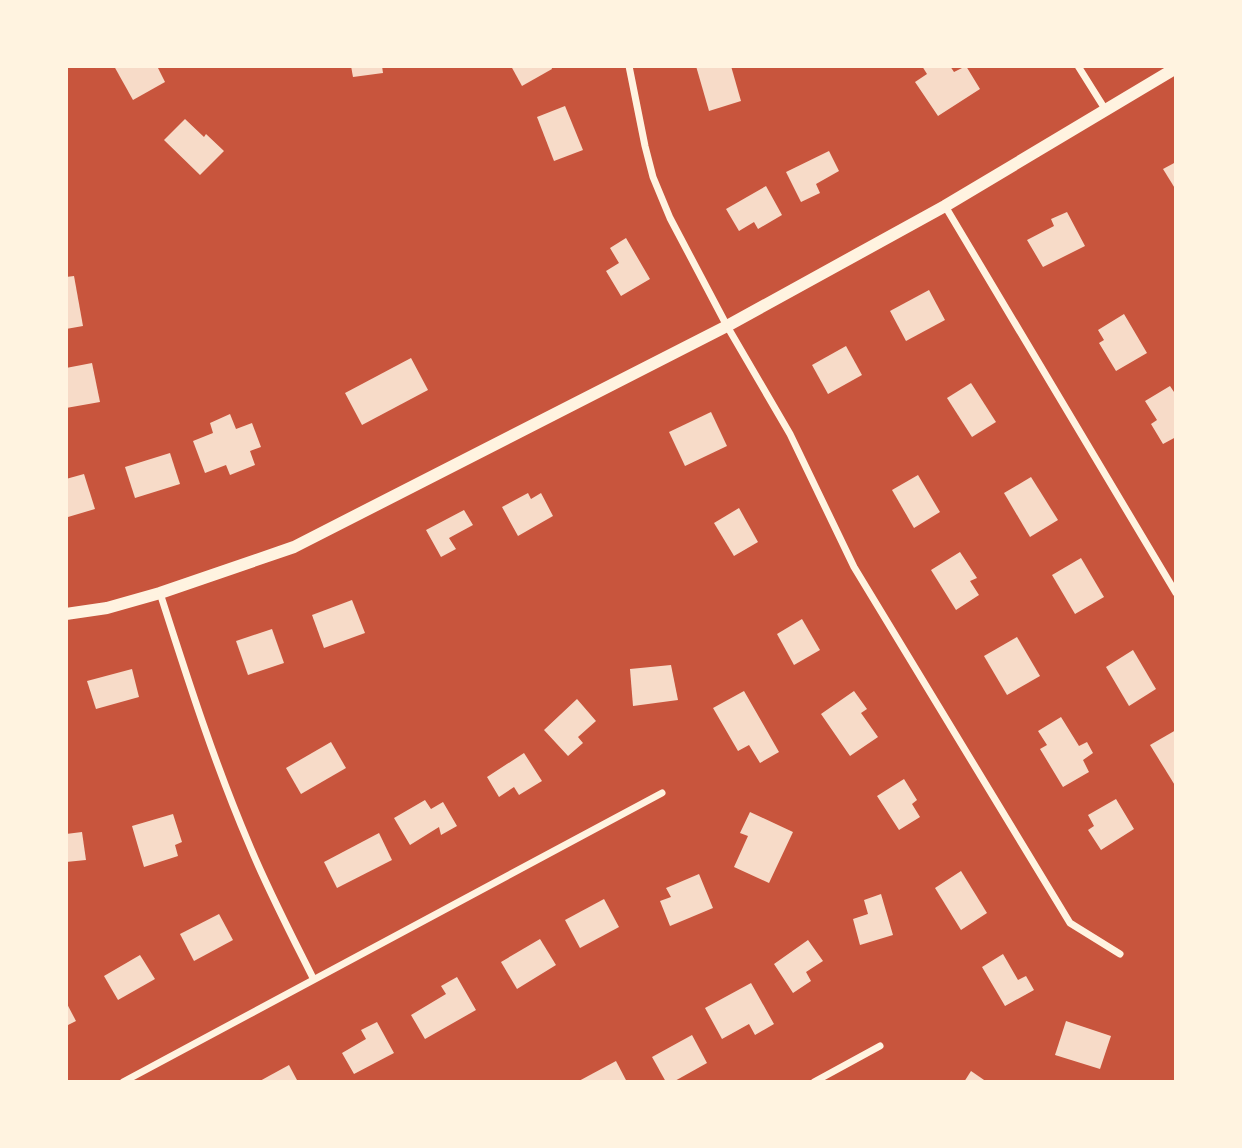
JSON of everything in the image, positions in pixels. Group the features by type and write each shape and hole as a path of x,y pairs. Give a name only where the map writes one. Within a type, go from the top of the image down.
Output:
{"street":[{"path":"629,66 653,177 670,218 727,326 790,434 854,567 1070,923 1120,954"},
{"path":"1078,66 1105,109"},
{"path":"66,614 107,608 160,593 294,547 727,326 946,206 1175,68"},
{"path":"946,206 1175,593"},
{"path":"160,593 198,710 248,843 313,978"},
{"path":"123,1082 662,793"},
{"path":"814,1082 880,1046"}],"building":[{"path":"114,66 157,66 165,82 133,100"},
{"path":"351,66 382,66 383,73 353,77"},
{"path":"511,66 551,66 552,69 522,86"},
{"path":"696,66 731,66 741,101 709,111"},
{"path":"922,66 950,66 954,72 966,66 980,89 938,116 915,82 927,74"},
{"path":"565,106 583,150 554,161 537,117"},
{"path":"185,119 224,151 200,175 164,140"},
{"path":"829,151 839,171 816,184 820,193 801,202 786,172"},
{"path":"1176,162 1176,190 1163,169"},
{"path":"766,186 782,215 758,229 754,222 739,231 726,209"},
{"path":"1067,212 1085,246 1043,267 1027,240 1054,226 1051,219"},
{"path":"626,238 650,279 621,296 606,271 619,263 610,248"},
{"path":"74,276 83,326 66,329 66,277"},
{"path":"929,290 945,320 906,341 890,311"},
{"path":"1124,314 1147,353 1116,371 1099,343 1104,340 1098,330"},
{"path":"846,346 862,375 828,394 812,365"},
{"path":"411,358 428,390 362,425 345,393"},
{"path":"92,363 100,402 66,408 66,368"},
{"path":"971,383 996,422 972,437 947,398"},
{"path":"1170,386 1176,395 1176,437 1163,444 1151,424 1157,420 1145,401"},
{"path":"711,412 727,446 685,466 669,432"},
{"path":"230,414 236,429 252,423 261,447 250,451 255,465 230,475 226,465 205,473 193,441 213,433 210,423"},
{"path":"170,453 180,484 135,498 125,467"},
{"path":"84,474 95,509 68,517 66,479"},
{"path":"918,475 940,512 914,528 892,490"},
{"path":"1031,477 1058,520 1030,537 1004,493"},
{"path":"528,493 531,499 541,493 553,516 518,536 502,507"},
{"path":"739,508 758,542 734,556 714,523"},
{"path":"464,510 473,525 449,538 456,549 441,557 426,530"},
{"path":"960,552 977,578 970,581 979,595 956,610 931,570"},
{"path":"1081,558 1104,597 1075,614 1052,575"},
{"path":"352,600 365,633 324,648 312,615"},
{"path":"802,619 820,650 794,665 777,634"},
{"path":"272,629 284,663 248,675 236,641"},
{"path":"1017,637 1040,676 1007,695 984,656"},
{"path":"1133,650 1156,689 1129,706 1106,667"},
{"path":"671,665 678,700 633,706 630,669"},
{"path":"132,669 139,697 96,709 87,681"},
{"path":"744,691 779,752 760,763 749,745 738,751 713,708"},
{"path":"854,691 867,709 861,713 878,737 850,756 821,714"},
{"path":"577,699 596,721 578,737 583,743 568,756 544,730"},
{"path":"1061,717 1079,746 1087,742 1093,753 1083,760 1089,772 1063,787 1040,749 1047,745 1038,731"},
{"path":"1176,730 1176,787 1150,745"},
{"path":"331,742 346,768 301,794 286,768"},
{"path":"524,753 542,781 519,795 514,787 499,797 487,777"},
{"path":"904,779 917,800 912,804 920,817 899,830 877,796"},
{"path":"1116,799 1134,829 1101,850 1088,830 1094,826 1088,815"},
{"path":"425,800 431,809 443,802 457,826 441,835 439,827 410,845 394,818"},
{"path":"750,812 793,832 769,883 734,867 748,836 740,833"},
{"path":"173,814 182,842 175,845 178,856 144,867 132,826"},
{"path":"82,832 86,860 66,862 66,834"},
{"path":"379,833 392,860 337,888 324,862"},
{"path":"961,871 987,913 961,930 935,888"},
{"path":"699,874 713,908 670,926 660,901 671,897 666,888"},
{"path":"881,894 893,935 860,945 853,919 868,914 864,900"},
{"path":"604,899 619,927 580,948 565,920"},
{"path":"219,914 233,940 194,961 180,934"},
{"path":"540,939 556,965 517,989 501,962"},
{"path":"808,940 823,961 806,972 811,981 793,993 774,964"},
{"path":"1003,954 1018,980 1026,976 1034,990 1005,1006 982,967"},
{"path":"140,955 155,979 118,1000 104,976"},
{"path":"457,977 476,1010 425,1039 411,1015 446,994 441,986"},
{"path":"751,983 774,1024 755,1035 749,1024 722,1039 705,1008"},
{"path":"66,1002 76,1021 66,1026"},
{"path":"1066,1021 1111,1036 1100,1069 1055,1055"},
{"path":"377,1022 394,1053 354,1074 342,1053 366,1039 361,1030"},
{"path":"692,1035 707,1063 673,1082 666,1082 652,1057"},
{"path":"616,1061 627,1082 577,1082"},
{"path":"289,1065 298,1082 258,1082"},
{"path":"971,1071 987,1082 964,1082"}]}
